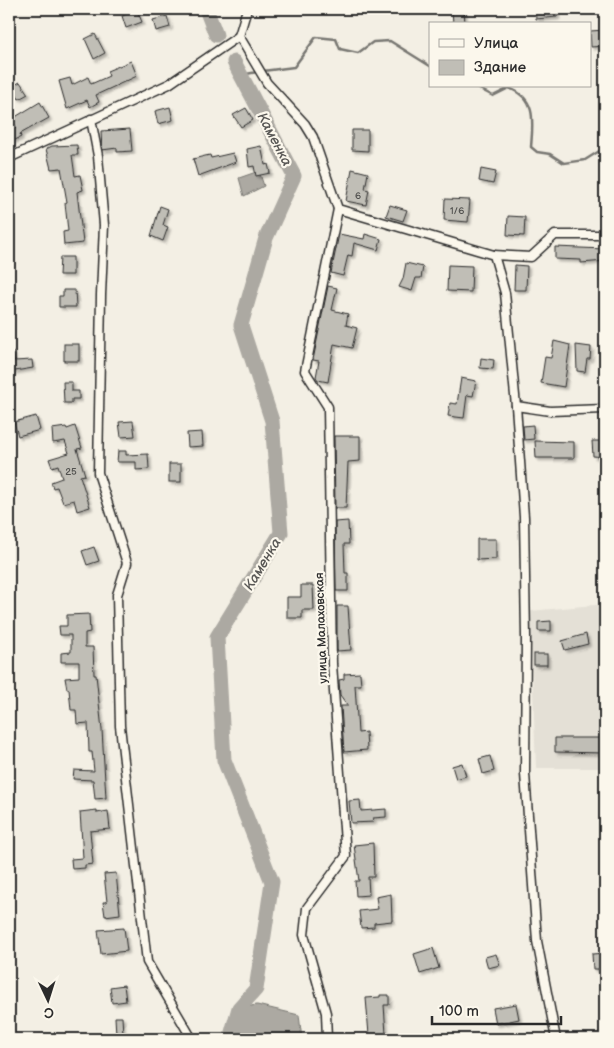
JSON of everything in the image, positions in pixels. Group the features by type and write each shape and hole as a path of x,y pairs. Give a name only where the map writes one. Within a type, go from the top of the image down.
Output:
{"street":[{"path":"9,158 169,84 238,36 247,9"},
{"path":"238,36 267,82 305,124 313,137 338,209 494,255 531,257 555,235 605,235"},
{"path":"91,119 98,156 104,225 98,473 127,563 117,595 120,726 147,962 192,1039"},
{"name":"улица Малаховская","path":"327,1039 326,1013 304,934 307,908 346,856 332,664 328,407 305,372 338,209"},
{"path":"494,255 505,293 524,517 526,637 525,774 537,941 556,1039"},
{"path":"516,406 550,411 605,409"}],"shaded area":[{"path":"259,171 264,186 244,196 239,178"},
{"path":"605,604 605,768 536,768 530,611"},
{"path":"257,1005 299,1015 302,1039 230,1039 239,1008"}],"building":[{"path":"452,9 464,9 465,22 453,22"},
{"path":"535,9 557,9 557,17 536,19"},
{"path":"137,10 142,22 126,28 122,16"},
{"path":"167,16 170,27 156,31 153,20"},
{"path":"605,30 605,46 592,47 592,31"},
{"path":"95,34 105,53 94,59 85,39"},
{"path":"131,61 137,76 96,95 99,102 90,107 87,100 67,109 59,81 70,78 72,85 88,77 91,84 109,76 107,71"},
{"path":"20,82 28,94 19,99 11,87"},
{"path":"40,102 49,118 20,134 21,137 13,141 9,130 16,127 12,119"},
{"path":"170,107 173,120 158,124 155,111"},
{"path":"246,108 253,120 241,127 233,115"},
{"path":"130,129 132,151 117,152 117,148 102,150 101,131"},
{"path":"352,130 368,130 368,151 352,150"},
{"path":"77,145 78,155 72,155 75,176 80,175 83,190 77,192 83,243 64,245 63,232 68,231 65,203 67,202 61,168 51,169 46,149 52,146"},
{"path":"261,146 265,165 268,164 270,173 256,176 254,166 249,167 247,149"},
{"path":"233,153 236,162 198,176 193,159 210,155 211,158"},
{"path":"352,169 368,173 365,189 369,190 366,205 346,201"},
{"path":"481,169 496,172 493,184 479,181"},
{"path":"445,199 470,200 468,222 444,220"},
{"path":"390,205 407,210 403,221 386,216"},
{"path":"160,206 168,209 163,225 168,227 163,241 151,236"},
{"path":"508,216 525,217 524,236 507,235"},
{"path":"339,234 364,239 365,234 381,239 378,250 354,243 352,256 348,255 343,276 331,273"},
{"path":"555,247 605,249 605,261 581,263 581,260 555,259"},
{"path":"60,257 73,257 73,275 59,275"},
{"path":"406,263 423,267 421,278 416,278 412,291 399,287 403,279"},
{"path":"448,265 472,266 471,292 447,291"},
{"path":"515,265 527,266 526,290 514,290"},
{"path":"328,286 337,288 332,310 348,314 346,325 357,328 352,348 334,344 328,382 318,380 316,377 319,361 313,360"},
{"path":"63,290 75,290 76,307 59,307 59,296 63,296"},
{"path":"554,341 570,345 564,387 541,383 545,357 551,358"},
{"path":"64,344 79,344 79,361 64,361"},
{"path":"576,345 591,347 590,359 587,359 585,372 577,371"},
{"path":"9,352 13,352 14,361 32,360 33,368 9,372"},
{"path":"481,358 494,360 493,369 480,368"},
{"path":"461,378 476,381 473,396 467,395 464,418 448,416 450,403 457,404"},
{"path":"63,382 72,382 72,391 79,391 79,399 72,399 72,403 64,403"},
{"path":"36,416 40,430 18,436 14,422"},
{"path":"133,421 135,436 121,437 119,422"},
{"path":"533,425 534,439 524,440 523,426"},
{"path":"75,426 82,448 77,449 85,475 80,476 90,507 77,511 74,500 63,503 57,487 53,488 51,482 62,478 58,465 52,467 49,459 69,453 65,441 53,443 52,429 66,427 67,429"},
{"path":"202,432 203,446 188,447 187,433"},
{"path":"334,436 360,436 360,461 348,462 346,508 335,508"},
{"path":"535,441 574,442 574,458 536,458"},
{"path":"592,441 605,441 605,457 593,456"},
{"path":"118,451 126,451 126,455 148,454 149,469 136,470 136,462 117,462"},
{"path":"169,464 181,464 181,482 169,482"},
{"path":"348,521 349,544 344,544 345,573 348,573 348,591 336,591 335,522"},
{"path":"477,539 496,539 496,559 477,560"},
{"path":"94,547 99,561 87,565 82,551"},
{"path":"301,585 313,585 314,610 302,610 302,618 287,618 287,597 301,597"},
{"path":"337,606 348,606 351,650 337,651"},
{"path":"89,614 90,632 85,633 85,647 93,647 94,675 96,675 102,730 106,798 95,799 93,780 73,779 74,770 94,771 92,752 89,752 88,723 77,724 76,710 71,710 69,689 67,689 65,678 79,677 79,662 61,662 61,653 71,652 71,635 60,635 59,626 67,626 67,615"},
{"path":"551,621 551,631 538,631 538,622"},
{"path":"586,634 588,644 565,650 562,641"},
{"path":"534,654 547,654 547,665 534,665"},
{"path":"360,673 361,685 355,685 358,733 366,732 367,750 344,752 341,706 348,706 340,695 339,680 344,679 344,674"},
{"path":"555,738 605,738 605,753 555,752"},
{"path":"490,756 494,771 483,774 479,759"},
{"path":"462,763 466,776 456,779 452,766"},
{"path":"360,800 361,811 386,809 386,817 373,818 374,822 351,823 349,801"},
{"path":"97,810 97,813 108,811 110,829 90,831 93,864 85,865 85,868 72,869 71,859 83,858 80,812"},
{"path":"373,843 374,877 368,877 369,895 356,896 355,881 359,881 354,845"},
{"path":"116,873 120,914 105,916 103,902 107,902 104,874"},
{"path":"391,894 392,921 374,923 374,927 361,928 359,911 378,909 376,897"},
{"path":"124,928 127,951 101,954 98,930"},
{"path":"433,948 439,968 420,974 414,954"},
{"path":"605,953 605,969 593,969 592,954"},
{"path":"496,954 500,965 488,968 485,957"},
{"path":"124,985 126,1001 112,1003 110,987"},
{"path":"380,995 389,995 389,1005 384,1005 386,1034 369,1035 366,998 380,997"},
{"path":"516,1004 519,1019 496,1024 493,1008"},
{"path":"115,1017 122,1017 123,1034 116,1035"}],"waterway":[{"name":"Каменка","path":"206,9 216,35"},
{"path":"263,71 294,67 316,37 336,39 340,49 358,53 373,42 390,41 429,65"},
{"name":"Каменка","path":"230,1039 239,1008 256,989 272,882 224,760 217,637 281,533 272,421 241,325 266,238 294,176 234,62"},
{"path":"241,75 257,72"},
{"path":"478,88 493,96 509,88"},
{"path":"509,88 525,98 529,105 532,120 531,147 537,152 550,154 564,163 585,160 601,150 605,125"}]}
